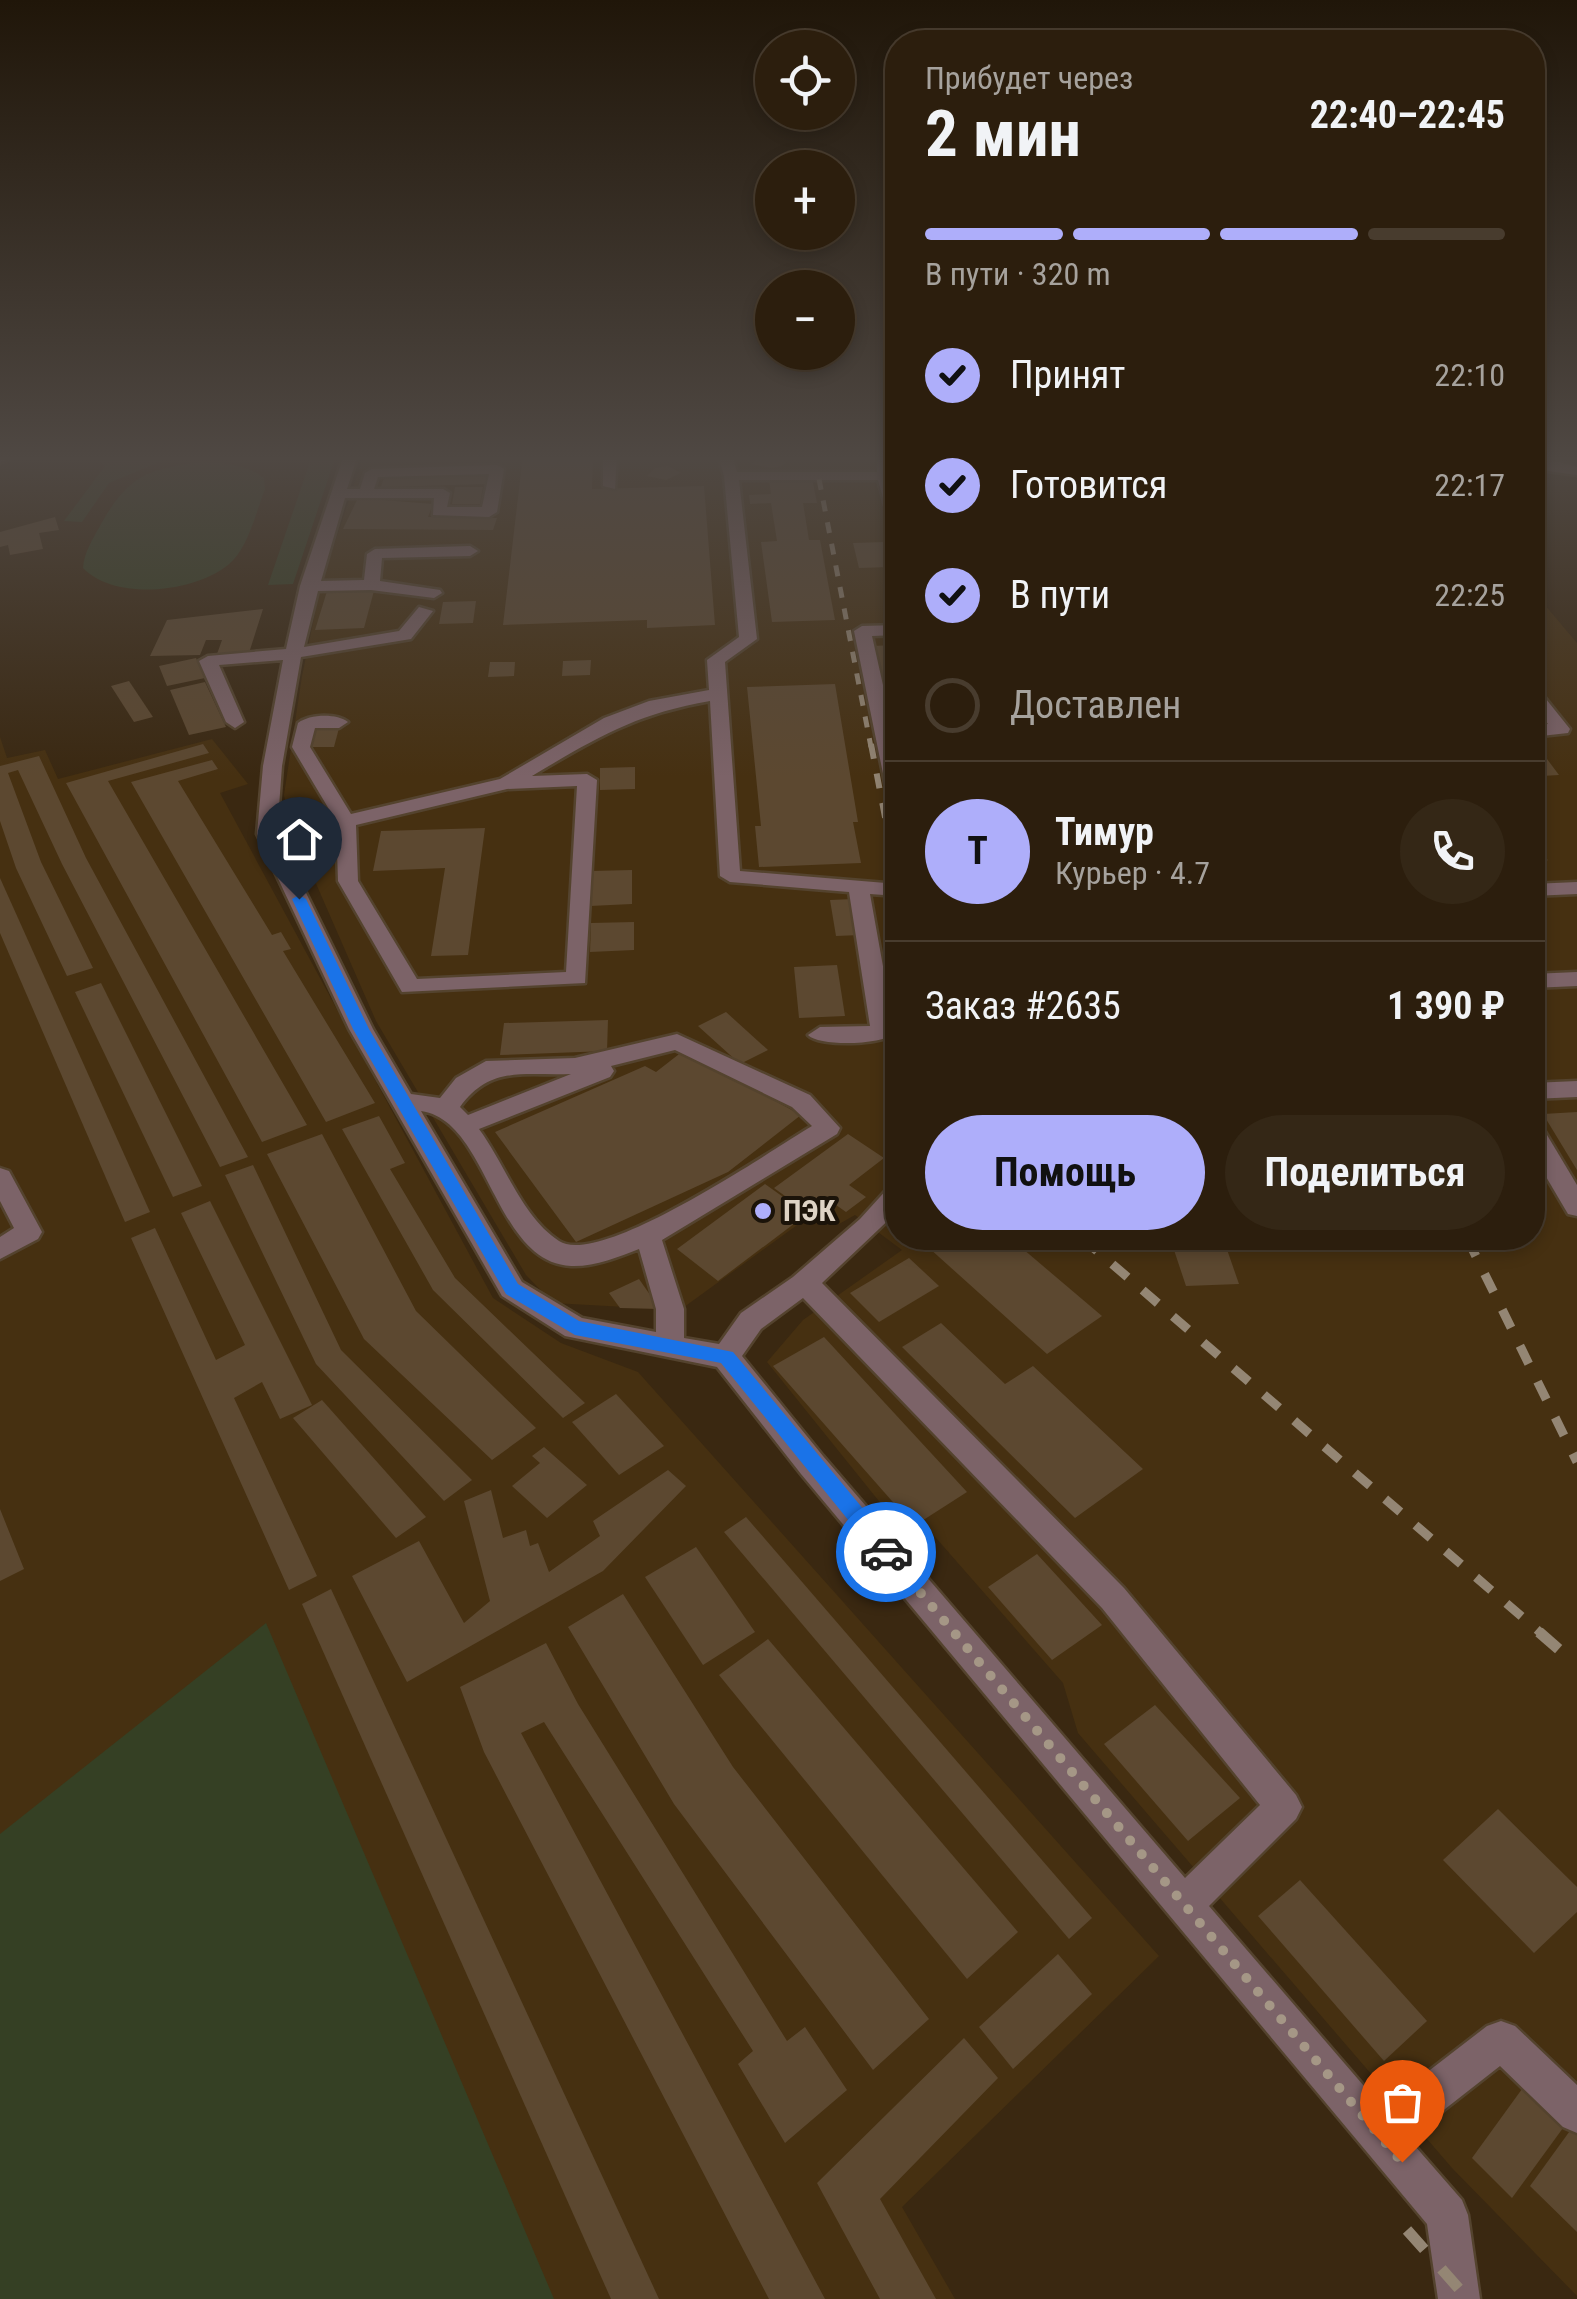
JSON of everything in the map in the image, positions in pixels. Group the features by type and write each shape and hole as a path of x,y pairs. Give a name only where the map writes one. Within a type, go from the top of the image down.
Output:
{"street":[{"path":"316,562 292,653 267,800 268,834 361,1029 512,1289 575,1328 726,1357 1447,2215 1458,2299"},
{"path":"371,585 374,562"},
{"path":"740,562 748,638 716,660 730,876 885,889"},
{"path":"308,586 371,585 434,593"},
{"path":"235,722 208,661 292,653 404,635 425,611"},
{"path":"885,630 862,631 885,738"},
{"path":"506,783 610,722 655,705 716,694"},
{"path":"1545,710 1561,730 1545,730"},
{"path":"339,722 307,723 301,747 346,821 348,881 410,987 577,978 587,780 506,783 346,821"},
{"path":"820,1035 882,1033 858,886"},
{"path":"1545,889 1577,888"},
{"path":"1545,980 1577,979"},
{"path":"677,1042 801,1101 828,1128 648,1236 565,1256 551,1249 531,1228 454,1117 464,1084 486,1068 575,1066 677,1042"},
{"path":"402,1100 454,1117 630,1060"},
{"path":"1545,1089 1577,1088"},
{"path":"1545,1152 1575,1199"},
{"path":"0,1178 29,1232 0,1249"},
{"path":"726,1357 751,1321 803,1284 885,1208"},
{"path":"648,1236 670,1309 670,1346"},
{"path":"803,1284 828,1303 1113,1598 1284,1807 1184,1904"},
{"path":"1379,2134 1501,2040 1577,2112"}],"shaded area":[{"path":"328,562 885,562 885,1237 855,1215 839,1224 811,1215 680,1310 553,1303 526,1275 376,1021 290,824 284,795 321,584"},
{"path":"1545,605 1577,643 1577,2296 1452,2168 1078,1733 1063,1683 929,1530 907,1536 767,1362 803,1320 902,1250 1545,1250"},
{"path":"0,737 7,758 45,750 58,779 212,739 248,784 220,793 493,1298 561,1343 638,1372 1159,1956 902,2207 955,2299 0,2299"}],"green space":[{"path":"84,562 231,562 195,582 154,589 114,585 83,568"},
{"path":"276,562 300,562 293,584 268,585"},
{"path":"266,1623 554,2299 0,2299 0,1834"}],"building":[{"path":"510,562 710,562 715,625 647,628 647,620 503,625"},
{"path":"764,562 824,562 835,620 772,622"},
{"path":"858,562 885,562 885,567 859,568"},
{"path":"375,587 364,628 315,630 328,588"},
{"path":"476,601 473,623 439,624 443,602"},
{"path":"263,609 249,653 217,654 222,640 206,640 200,655 150,656 167,620"},
{"path":"885,645 885,676 877,676 871,646"},
{"path":"196,658 205,678 167,686 159,666"},
{"path":"591,660 590,675 562,676 563,661"},
{"path":"490,662 515,662 514,676 488,677"},
{"path":"129,681 153,717 134,722 111,686"},
{"path":"205,682 226,727 189,735 170,690"},
{"path":"835,684 861,863 759,867 755,826 761,826 747,687"},
{"path":"339,728 334,747 310,747 315,729"},
{"path":"203,744 209,753 108,781 307,1125 262,1142 66,783"},
{"path":"39,756 86,858 248,1157 220,1167 62,864 18,770 8,773 41,862 93,968 67,976 16,868 0,821 0,766"},
{"path":"1545,759 1547,759 1559,775 1545,776"},
{"path":"212,760 218,769 178,781 272,935 281,932 291,949 283,951 375,1103 326,1122 131,782"},
{"path":"635,767 635,789 600,790 600,768"},
{"path":"485,828 468,955 431,956 445,868 373,871 381,831"},
{"path":"632,870 632,904 590,906 591,871"},
{"path":"0,878 150,1212 125,1222 0,933"},
{"path":"854,899 860,935 836,936 830,900"},
{"path":"634,922 634,950 590,952 591,923"},
{"path":"837,965 845,1016 799,1018 794,967"},
{"path":"101,983 202,1186 173,1197 75,992"},
{"path":"726,1012 768,1050 740,1064 698,1026"},
{"path":"608,1020 607,1051 500,1055 504,1023"},
{"path":"683,1051 801,1115 728,1172 576,1242 495,1132 645,1066 656,1072"},
{"path":"1577,1112 1577,1170 1545,1117 1545,1114"},
{"path":"379,1116 405,1163 390,1169 455,1278 585,1403 563,1418 433,1290 342,1129"},
{"path":"322,1134 416,1311 536,1428 492,1460 364,1339 267,1154"},
{"path":"848,1134 884,1158 849,1185 866,1197 846,1212 829,1200 811,1215 774,1188"},
{"path":"253,1165 341,1350 472,1480 444,1501 316,1364 225,1175"},
{"path":"765,1184 807,1214 718,1281 677,1249"},
{"path":"210,1201 312,1405 280,1419 262,1382 234,1398 317,1576 289,1590 131,1238 155,1228 216,1360 245,1345 181,1213"},
{"path":"931,1250 1024,1250 1102,1316 1047,1354"},
{"path":"1174,1250 1227,1250 1239,1284 1186,1286"},
{"path":"909,1258 939,1286 879,1322 850,1293"},
{"path":"639,1279 660,1309 620,1308 609,1293"},
{"path":"941,1323 1005,1384 1033,1366 1143,1469 1075,1518 902,1347"},
{"path":"824,1337 967,1492 914,1526 773,1366"},
{"path":"616,1394 664,1446 619,1475 572,1422"},
{"path":"322,1400 426,1517 396,1538 293,1418"},
{"path":"544,1447 587,1485 547,1518 512,1486 540,1463 532,1456"},
{"path":"668,1470 686,1486 603,1571 407,1682 352,1576 419,1541 464,1623 490,1601 464,1501 491,1490 503,1538 526,1530 530,1546 538,1543 549,1572 600,1536 593,1521"},
{"path":"0,1509 24,1569 0,1581"},
{"path":"746,1517 1092,1918 1069,1939 724,1532"},
{"path":"696,1547 755,1632 703,1665 645,1577"},
{"path":"1037,1554 1102,1625 1052,1660 988,1587"},
{"path":"331,1589 659,2299 611,2299 302,1604"},
{"path":"623,1594 733,1767 929,2019 873,2070 674,1804 568,1627"},
{"path":"768,1639 1018,1932 967,1979 719,1675"},
{"path":"546,1643 578,1704 787,2041 805,2027 847,2090 785,2143 738,2064 753,2051 544,1722 521,1733 825,2299 769,2299 484,1752 460,1687"},
{"path":"1155,1705 1240,1798 1188,1841 1104,1744"},
{"path":"1498,1809 1577,1887 1577,1912 1534,1953 1443,1860"},
{"path":"1300,1880 1427,2021 1384,2061 1258,1916"},
{"path":"1058,1954 1092,1994 1013,2069 979,2027"},
{"path":"964,2038 998,2078 880,2199 936,2299 880,2299 817,2183"},
{"path":"1522,2089 1563,2128 1512,2198 1472,2158"},
{"path":"1572,2128 1577,2134 1577,2232 1530,2186"}],"railway":[{"path":"835,562 871,747"},
{"path":"871,744 885,817"},
{"path":"1096,1250 1542,1634"},
{"path":"1473,1250 1577,1462"},
{"path":"1539,1632 1577,1665"},
{"path":"1407,2230 1468,2299"}],"way so far":[{"path":"886,1552 1402,2162"}],"place":[{"name":"ПЭК","path":"763,1211"}],"route":[{"path":"299,899 361,1029 512,1289 575,1328 726,1357 886,1552"}]}
